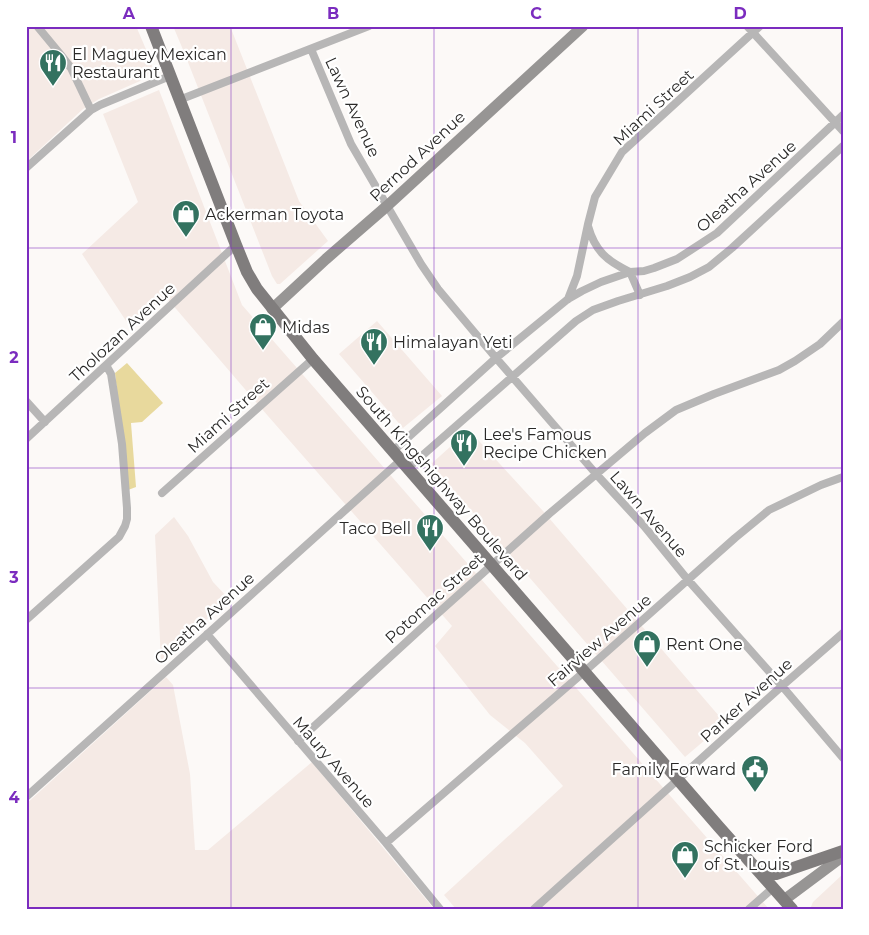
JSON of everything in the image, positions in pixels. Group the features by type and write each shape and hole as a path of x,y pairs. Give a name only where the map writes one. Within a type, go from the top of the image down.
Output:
{"main road":[{"name":"South Kingshighway Boulevard","path":"151,26 236,245 253,283 312,359 788,904"},
{"path":"762,874 776,874 843,851"}],"street":[{"path":"37,26 72,68 91,110"},
{"path":"179,100 369,26"},
{"name":"Pernod Avenue","path":"272,309 583,26"},
{"path":"747,26 843,131"},
{"name":"Miami Street","path":"568,299 577,276 596,196 622,152 760,26"},
{"name":"Lawn Avenue","path":"311,49 352,144 421,264 438,289 512,377 644,526 688,580 843,758"},
{"path":"26,168 100,104 170,76"},
{"name":"Oleatha Avenue","path":"401,460 496,358 568,299 601,282 630,272 644,271 677,260 717,233 843,115"},
{"name":"Oleatha Avenue","path":"26,797 401,460 512,377 576,321 593,310 667,286 709,267 843,146"},
{"path":"588,224 596,246 608,260 630,272 640,295"},
{"name":"Tholozan Avenue","path":"26,439 236,245"},
{"name":"Potomac Street","path":"298,741 492,565 645,433 676,410 787,366 820,344 843,322"},
{"name":"Miami Street","path":"162,493 312,359"},
{"path":"26,620 119,536 125,526 127,508 122,444 112,374 106,365"},
{"path":"26,401 45,422"},
{"name":"Fairview Avenue","path":"386,843 769,510 821,485 843,477"},
{"name":"Parker Avenue","path":"534,909 843,633"},
{"name":"Maury Avenue","path":"206,634 386,843 440,909"},
{"path":"788,904 843,856"},
{"path":"749,909 773,888"}],"shaded area":[{"path":"26,26 136,26 152,66 147,76 140,81 99,99 83,109 26,162"},
{"path":"173,26 230,26 299,201 328,241 280,284 277,284 272,276"},
{"path":"159,90 242,305 769,909 456,909 444,895 563,786 525,743 490,715 435,646 452,626 165,296 130,327 82,254 138,202 103,114"},
{"path":"377,321 442,396 403,428 339,354"},
{"path":"127,363 163,403 142,422 131,423 136,487 128,490 115,373"},
{"path":"469,430 543,511 725,723 685,757 431,464"},
{"path":"174,517 188,536 213,582 229,599 161,661 155,535"},
{"path":"166,677 173,685 190,774 195,850 208,850 312,762 434,909 26,909 26,804"},
{"path":"843,874 843,909 810,909 813,902"}],"place":[{"name":"El Maguey Mexican Restaurant","path":"53,87"},
{"name":"Ackerman Toyota","path":"186,238"},
{"name":"Midas","path":"263,351"},
{"name":"Himalayan Yeti","path":"374,366"},
{"name":"Lee's Famous Recipe Chicken","path":"464,467"},
{"name":"Taco Bell","path":"430,552"},
{"name":"Rent One","path":"647,668"},
{"name":"Family Forward","path":"755,793"},
{"name":"Schicker Ford of St. Louis","path":"685,879"}]}
